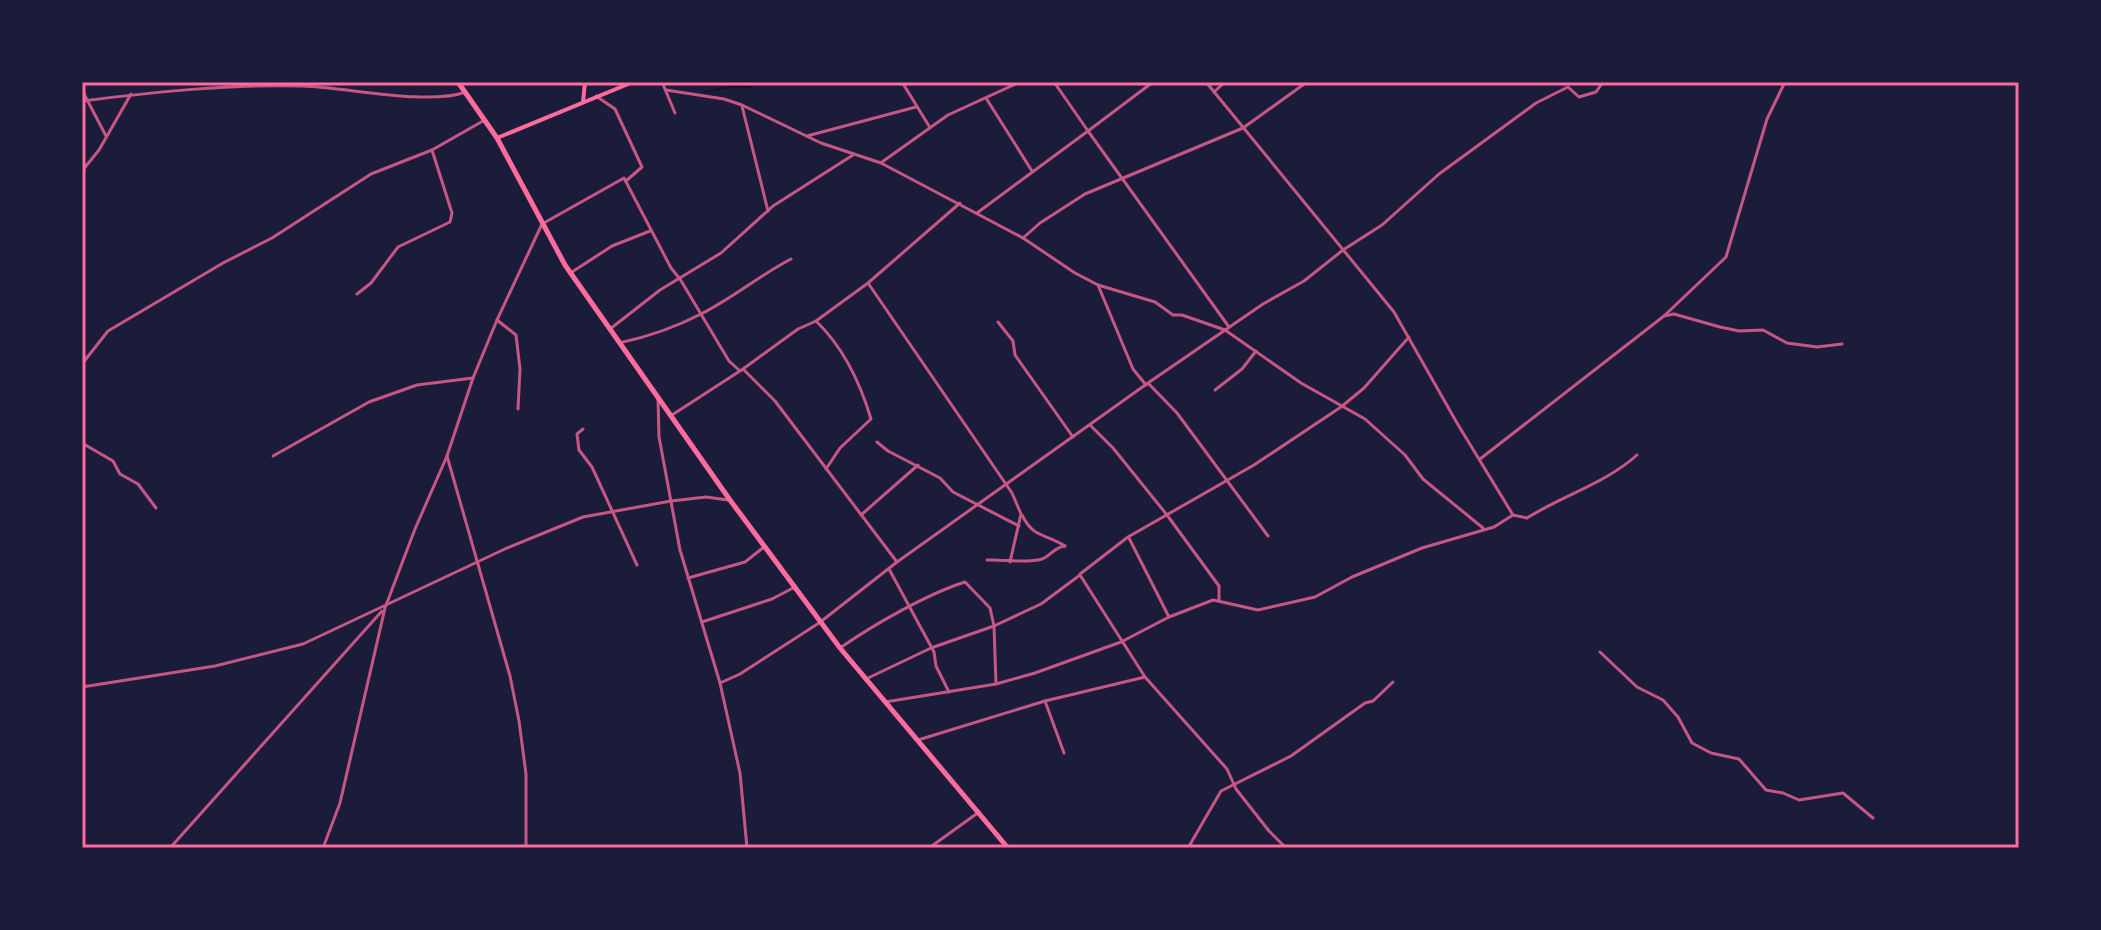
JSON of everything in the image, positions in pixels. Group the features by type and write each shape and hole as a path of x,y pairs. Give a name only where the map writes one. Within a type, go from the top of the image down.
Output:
{"highway":[{"path":"458,82 497,138 571,273 793,588 865,679 1006,846"}],"main road":[{"path":"583,102 585,82"},
{"path":"497,138 616,85 633,82"}],"street":[{"path":"662,82 675,113"},
{"path":"902,82 930,127"},
{"path":"881,163 948,115 1020,82"},
{"path":"1054,82 1227,328 1256,351 1341,407 1365,419 1405,455 1423,479 1483,528"},
{"path":"977,213 1153,82"},
{"path":"1206,82 1394,312 1513,515"},
{"path":"1214,92 1225,82"},
{"path":"1023,238 1085,194 1243,128 1307,82"},
{"path":"720,683 740,674 819,623 897,562 1147,384 1263,304 1304,281 1343,250 1382,225 1439,174 1536,103 1568,87 1579,97 1596,92 1603,82"},
{"path":"1479,459 1664,316 1726,257 1767,119 1784,83"},
{"path":"85,101 211,88 301,86 452,97 466,92"},
{"path":"82,90 85,101 106,136"},
{"path":"666,90 724,99 742,105 807,136 881,163 1023,238 1098,285 1155,302 1173,315 1227,328"},
{"path":"82,171 99,150 131,94"},
{"path":"596,96 615,109 642,167 625,181"},
{"path":"986,98 1032,171"},
{"path":"742,105 768,211"},
{"path":"807,136 916,107"},
{"path":"82,364 108,331 223,263 272,238 371,174 432,150 486,120"},
{"path":"357,294 371,283 398,247 450,222 452,213 432,150"},
{"path":"610,329 660,290 721,253 768,211 814,178 855,154"},
{"path":"323,848 340,803 385,608 447,456 473,378 497,320 542,224 624,178 650,231 729,361 775,401 897,562"},
{"path":"672,415 798,329 816,321 868,283 960,203"},
{"path":"571,273 612,246 650,231"},
{"path":"619,343 663,331 701,315 767,271 791,259"},
{"path":"868,283 1007,485 1030,530 1065,546 1058,547 1044,558 1010,562 987,560"},
{"path":"1098,285 1133,369 1177,413 1268,536"},
{"path":"1664,316 1674,314 1739,331 1763,330 1787,343 1817,347 1842,344"},
{"path":"497,320 516,335 520,369 518,409"},
{"path":"816,321 845,354 871,419 840,448 826,469"},
{"path":"998,322 1013,341 1015,355 1073,437"},
{"path":"865,679 931,648 994,626 1041,604 1128,537 1227,480 1341,407 1364,388 1409,337"},
{"path":"1215,390 1242,369 1256,351"},
{"path":"273,456 369,402 417,385 473,378"},
{"path":"658,397 659,437 680,550 720,683 740,773 747,848"},
{"path":"1090,425 1113,448 1167,515 1219,586 1219,601"},
{"path":"583,429 577,434 576,443 592,467 637,565"},
{"path":"877,442 940,478 953,492 1019,526"},
{"path":"82,443 113,461 120,474 138,484 156,508"},
{"path":"885,702 996,684 1121,642 1169,617 1213,600 1258,610 1315,597 1352,577 1422,548 1494,527 1513,515 1527,518 1637,455"},
{"path":"447,456 510,676 526,774 526,848"},
{"path":"861,515 918,465"},
{"path":"82,687 215,666 303,644 583,517 671,501 706,497 730,500"},
{"path":"1010,562 1012,542 1021,514"},
{"path":"1128,537 1169,617"},
{"path":"688,578 745,562 764,547"},
{"path":"889,569 936,658 936,666 949,692"},
{"path":"1080,575 1145,677 1227,769 1236,789 1286,848"},
{"path":"840,648 944,589 965,582 990,608 994,626 996,684"},
{"path":"702,622 760,604 793,588"},
{"path":"170,848 385,608"},
{"path":"1600,652 1637,687 1663,700 1678,717 1692,743 1711,753 1739,759 1766,790 1799,800 1843,793 1873,818"},
{"path":"918,740 1045,701 1145,677"},
{"path":"1188,848 1218,793 1291,756 1365,703 1373,701 1393,682"},
{"path":"1045,701 1064,753"},
{"path":"929,848 979,812"}],"waterway":[{"path":"705,92 733,86 751,87 759,82"}]}
